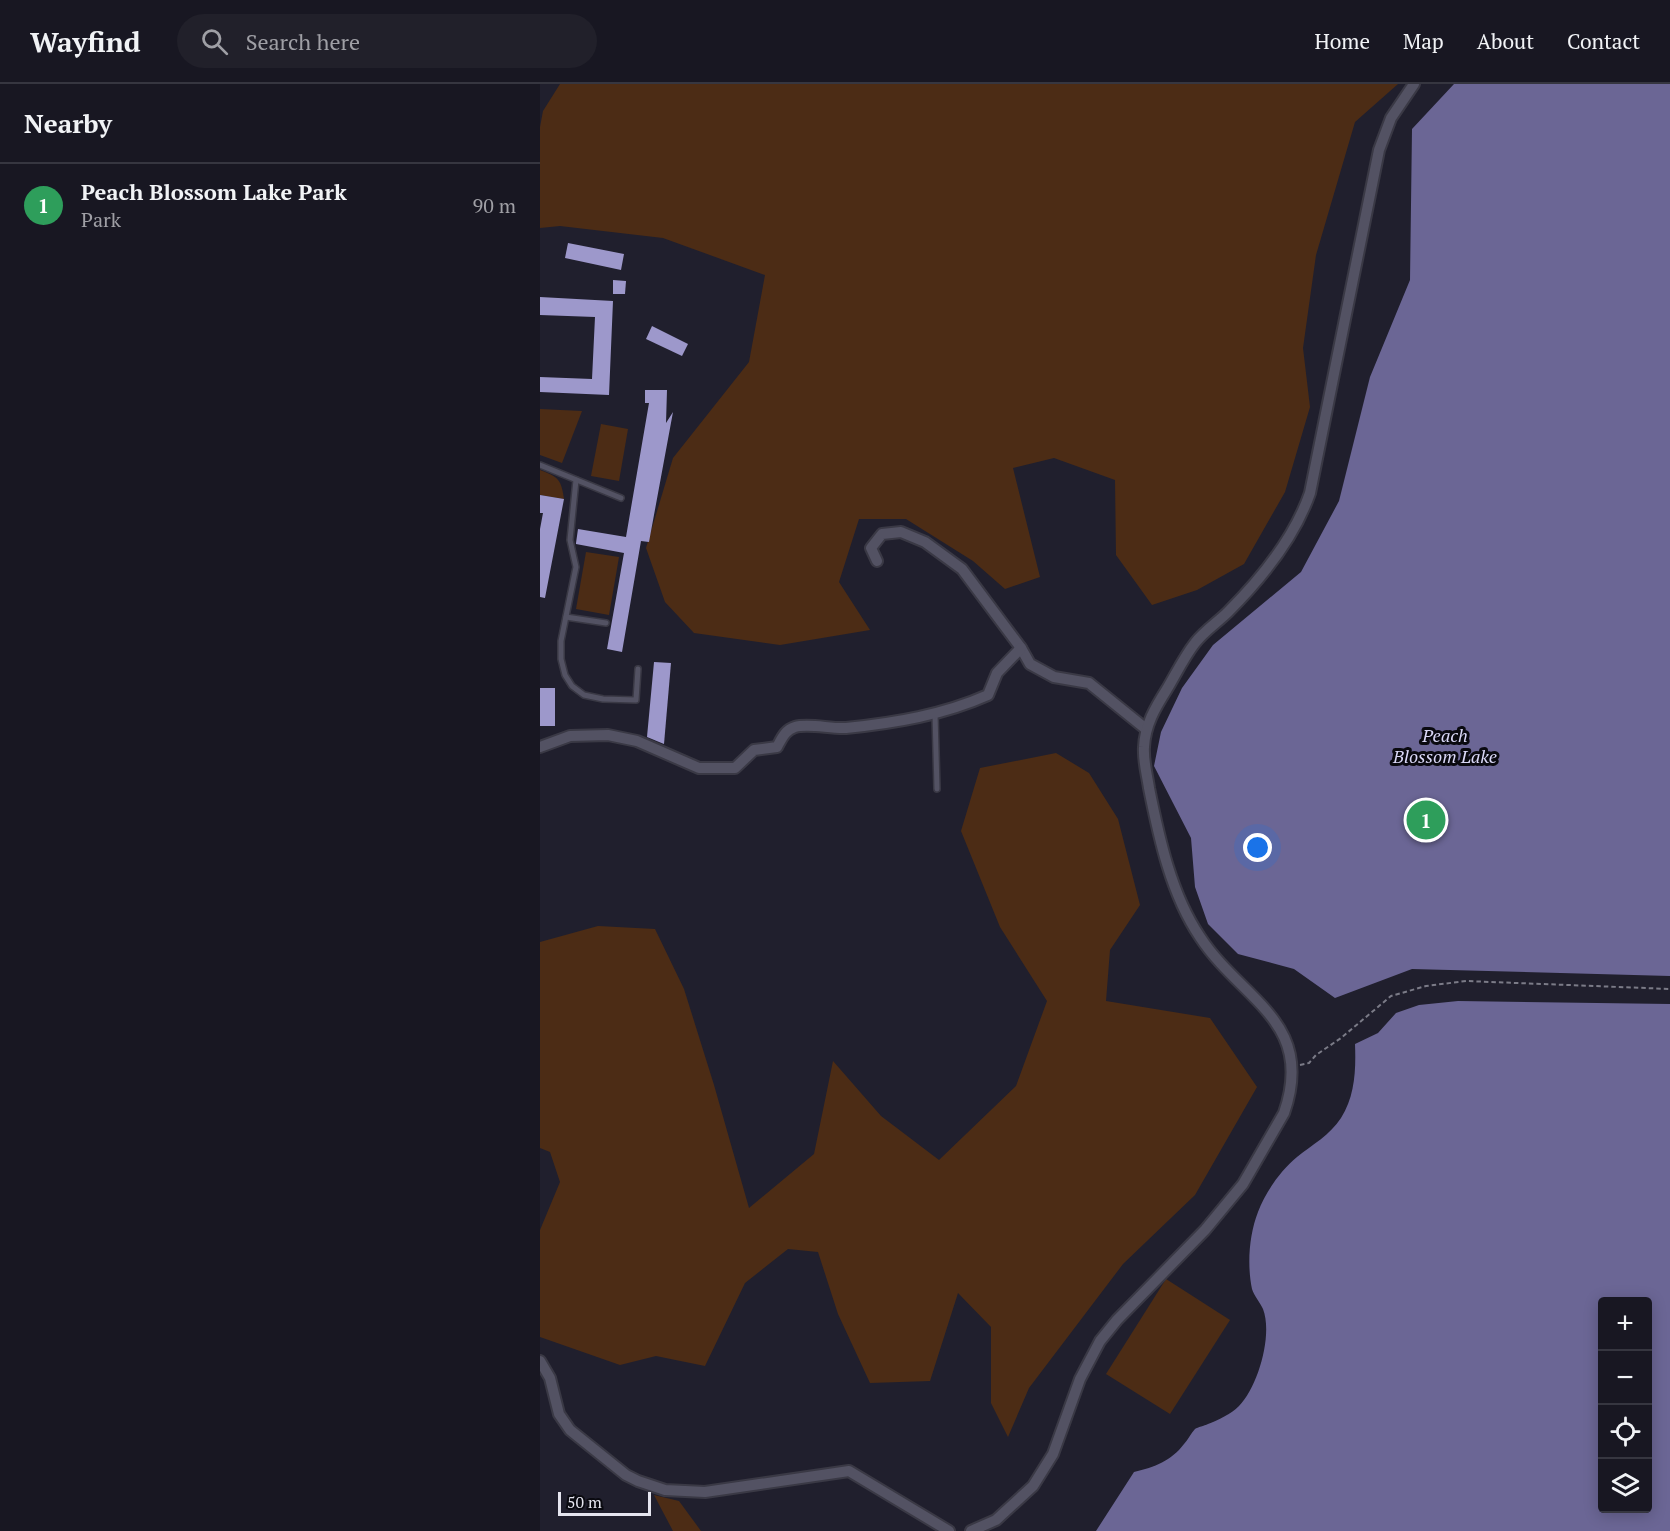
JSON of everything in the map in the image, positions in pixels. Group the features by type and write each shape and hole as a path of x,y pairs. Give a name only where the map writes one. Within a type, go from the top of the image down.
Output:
{"street":[{"path":"971,1531 996,1520 1033,1486 1053,1454 1080,1379 1100,1341 1117,1320 1205,1230 1243,1184 1284,1113 1290,1088 1290,1062 1284,1037 1271,1015 1212,954 1193,926 1180,898 1157,830 1143,749 1146,729 1153,712 1196,641 1227,614 1258,580 1294,529 1306,506 1379,150 1391,118 1414,84"},
{"path":"878,561 871,548 882,534 901,532 925,542 962,569 1021,648 1030,664 1054,676 1089,683 1146,729"},
{"path":"540,747 570,736 608,735 637,741 699,768 735,768 754,750 777,747 786,732 796,727 843,728 905,720 965,705 988,695 997,673 1021,648"},
{"path":"540,1361 550,1378 559,1414 570,1430 626,1475 638,1481 665,1490 705,1492 849,1471 949,1531"}],"lane":[{"path":"540,465 621,498"},
{"path":"576,480 570,540 576,567 561,641 561,659 565,675 572,686 584,695 603,699 636,700 638,669"},
{"path":"566,617 606,622"},
{"path":"934,714 937,789"}],"path":[{"path":"1290,1062 1299,1066 1309,1064 1316,1054 1341,1038 1391,996 1426,986 1466,981 1670,989"}],"shaded area":[{"path":"560,84 1398,84 1355,122 1316,255 1303,348 1310,407 1285,492 1244,564 1197,590 1152,605 1116,555 1115,480 1054,458 1013,468 1040,577 1005,589 973,561 906,519 859,519 839,582 870,630 780,645 694,633 665,602 646,548 673,458 749,362 765,275 663,238 560,226 540,228 540,127 543,111"},
{"path":"540,409 582,411 562,463 540,455"},
{"path":"601,424 628,429 619,481 591,476"},
{"path":"540,470 558,480 564,499 540,495"},
{"path":"586,552 619,557 609,615 576,609"},
{"path":"1056,753 1089,773 1118,819 1140,905 1110,950 1106,1001 1210,1018 1257,1087 1195,1195 1123,1264 1029,1388 1008,1437 991,1403 991,1327 958,1293 930,1381 870,1383 838,1314 818,1252 788,1249 745,1283 705,1366 656,1356 620,1365 540,1337 540,1230 560,1182 550,1152 540,1148 540,942 598,926 655,929 684,989 749,1208 814,1154 833,1061 881,1116 939,1160 1016,1086 1047,1001 1000,927 961,831 980,768"},
{"path":"1166,1279 1230,1320 1170,1414 1106,1374"},
{"path":"654,1495 679,1501 701,1531 673,1531"}],"water":[{"name":"Peach Blossom Lake","path":"1454,84 1670,84 1670,976 1412,969 1335,998 1294,969 1238,954 1208,924 1195,887 1191,838 1154,766 1161,732 1182,688 1213,645 1301,572 1339,501 1370,377 1410,280 1412,129"},
{"path":"1458,1001 1670,1004 1670,1531 1096,1531 1134,1472 1168,1459 1179,1450 1195,1429 1228,1414 1246,1397 1258,1374 1265,1346 1266,1320 1252,1289 1250,1270 1251,1240 1261,1205 1285,1169 1326,1135 1346,1110 1354,1083 1355,1044 1378,1033 1396,1013 1419,1005"}],"building":[{"path":"568,243 624,254 621,270 565,258"},
{"path":"613,280 626,281 625,294 613,294"},
{"path":"540,297 613,301 609,395 540,392 540,377 592,379 595,317 540,315"},
{"path":"652,326 688,344 682,356 646,339"},
{"path":"645,390 667,390 666,423 673,412 649,542 641,541 622,652 607,649 624,553 576,543 578,529 626,537 649,403 645,403"},
{"path":"540,495 564,499 545,598 540,597 540,529 543,513 540,513"},
{"path":"654,662 671,663 664,744 647,737"},
{"path":"540,688 555,688 555,726 540,726"}],"place":[{"name":"Peach Blossom Lake Park","path":"1426,820"}]}
